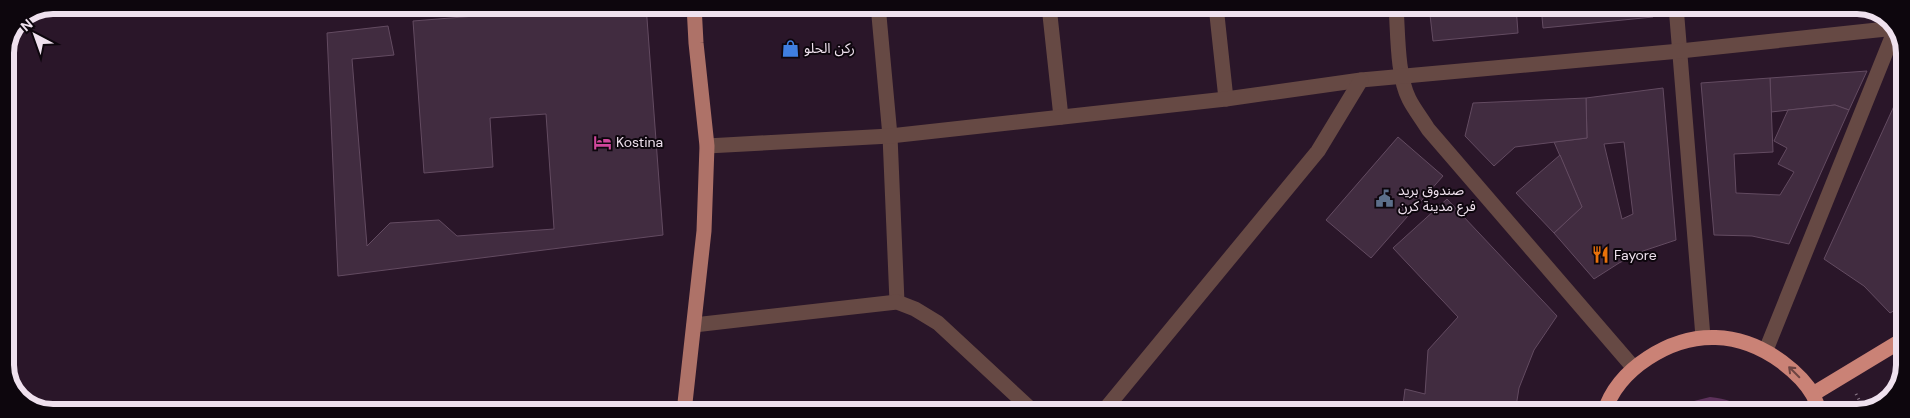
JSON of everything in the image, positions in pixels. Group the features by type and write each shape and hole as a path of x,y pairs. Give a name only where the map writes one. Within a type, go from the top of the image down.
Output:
{"highway":[{"path":"1606,404 1608,398 1633,368 1665,346 1703,337 1735,339 1766,350 1795,371 1813,394 1817,404"},
{"path":"1813,394 1896,344"}],"main road":[{"path":"685,404 704,231 707,146 694,14"}],"street":[{"path":"879,14 890,136 897,302"},
{"path":"1050,14 1061,117"},
{"path":"1217,14 1226,99"},
{"path":"1396,14 1402,76 1408,97 1428,129 1633,368"},
{"path":"1677,14 1703,337"},
{"path":"707,146 890,136 1226,99 1361,80 1680,51 1888,29"},
{"path":"1766,350 1892,37"},
{"path":"1109,404 1318,151 1341,116 1361,80"},
{"path":"694,325 897,302 915,309 938,323 1026,404"}],"shaded area":[{"path":"1710,397 1736,404 1689,404"}],"building":[{"name":"Kostina","path":"500,14 647,14 663,235 338,276 327,33 388,26 394,55 352,59 367,246 390,223 439,220 457,236 554,229 546,114 490,118 493,167 424,173 413,21"},
{"path":"1430,14 1517,14 1518,33 1433,41"},
{"path":"1542,14 1653,14 1653,17 1543,28"},
{"path":"1867,71 1849,110 1835,105 1771,112 1770,78"},
{"path":"1770,78 1773,152 1734,154 1736,193 1780,195 1794,172 1778,164 1787,148 1774,141 1788,110 1835,105 1849,110 1789,244 1752,236 1714,235 1701,83"},
{"path":"1663,88 1676,240 1643,251 1594,279 1554,233 1582,207 1554,142 1587,138 1586,98","holes":["1624,142 1633,214 1622,219 1604,144"]},
{"path":"1586,98 1587,138 1515,147 1494,166 1465,136 1473,103"},
{"path":"1896,102 1896,310 1890,313 1864,286 1824,259"},
{"name":"صندوق بريد فرع مدينة كرن","path":"1398,137 1443,176 1371,258 1326,220"},
{"path":"1560,155 1582,207 1554,233 1516,193"},
{"path":"1447,199 1557,316 1534,350 1519,388 1516,404 1403,404 1405,389 1425,394 1428,350 1458,317 1393,248"}],"place":[{"name":"ركن الحلو","path":"790,48"},
{"name":"Kostina","path":"602,142"},
{"name":"صندوق بريد فرع مدينة كرن","path":"1384,198"},
{"name":"Fayore","path":"1600,255"}]}
